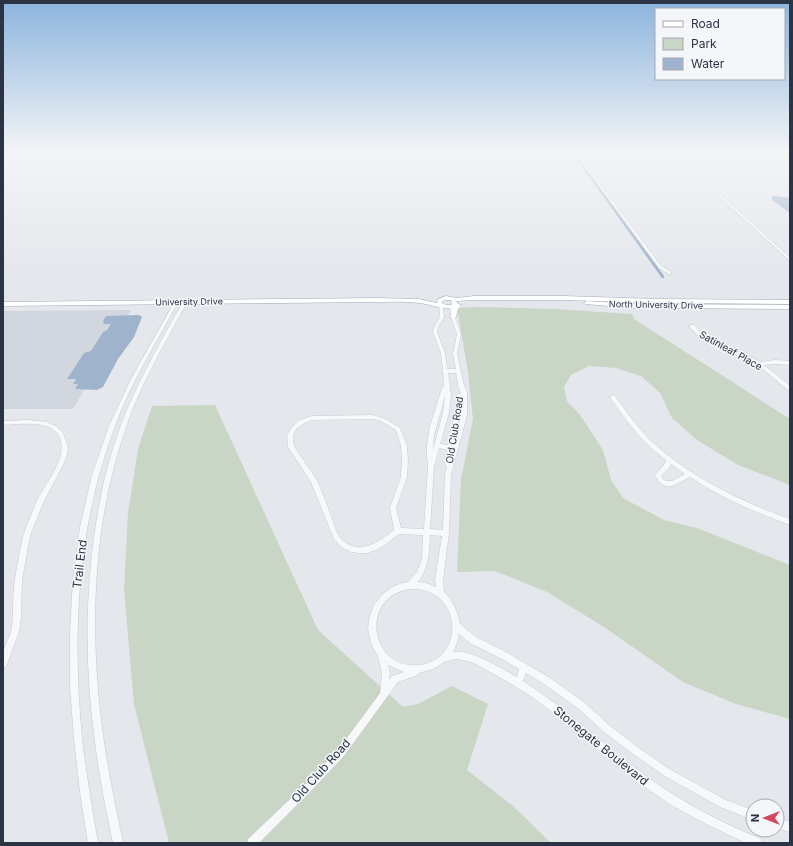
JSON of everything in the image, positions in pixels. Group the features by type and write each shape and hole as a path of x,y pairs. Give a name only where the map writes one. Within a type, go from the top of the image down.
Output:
{"main road":[{"name":"North University Drive","path":"523,298 634,306 790,307"},
{"name":"North University Drive","path":"481,299 563,298 660,301 790,302"},
{"path":"441,303 453,300 481,299"},
{"path":"441,303 453,306 481,299"},
{"name":"University Drive","path":"3,304 375,300 441,303"},
{"path":"453,300 455,304 453,306"},
{"path":"453,316 455,310 461,303"}],"street":[{"path":"605,192 660,267 670,274"},
{"path":"716,192 790,260"},
{"name":"Trail End","path":"93,843 77,742 73,671 75,611 80,554 95,476 112,427 125,397 176,302"},
{"name":"Trail End","path":"118,843 108,801 97,729 93,679 92,606 96,549 109,474 123,428 139,389 185,302"},
{"name":"Old Club Road","path":"411,584 420,574 425,559 428,532 431,467 446,413 448,395 445,385 440,345 435,332 436,327 442,317 441,303"},
{"name":"Old Club Road","path":"448,475 463,423 464,392 461,385 455,354 459,334 453,316 453,306"},
{"name":"Satinleaf Place","path":"692,326 700,335 707,339 760,364 790,389"},
{"path":"760,364 775,362 790,363"},
{"path":"444,371 458,371"},
{"name":"Old Club Road","path":"431,467 428,455 429,436 440,409 445,385"},
{"name":"Old Club Road","path":"440,594 439,580 446,533 450,448 460,408 461,385"},
{"path":"613,397 629,420 640,432 669,459 690,475 744,504 790,522"},
{"path":"398,531 393,508 404,477 405,460 404,446 398,429 384,420 373,418 312,418 304,420 293,429 290,436 291,447 312,478 336,537 342,544 351,549 368,550 377,547 398,531 446,533"},
{"path":"3,423 28,422 47,424 55,428 60,433 65,447 64,455 40,502 27,536 18,580 18,617 15,632 3,664"},
{"path":"436,445 450,448"},
{"path":"669,459 667,466 658,475 662,481 671,484 690,475"},
{"path":"411,584 428,586 440,594 451,608 456,626 453,644 444,658 436,665 419,670 402,668 393,664 382,652 374,634 373,623 377,607 390,592 402,586 411,584"},
{"name":"Stonegate Boulevard","path":"456,626 473,640 547,681 582,706 613,733 666,772 723,804 745,812"},
{"name":"Old Club Road","path":"382,652 386,673 384,693"},
{"name":"Stonegate Boulevard","path":"444,658 458,654 469,657 519,682 573,722 598,746 631,772 664,795 724,829 757,843"},
{"path":"519,682 524,668"},
{"name":"Old Club Road","path":"252,843 309,788 341,753 395,679 419,670"}],"shaded area":[{"path":"131,310 73,409 3,409 3,311"}],"green space":[{"path":"457,308 555,309 632,314 634,319 790,419 790,485 738,465 697,440 672,418 660,393 641,376 616,368 589,366 571,375 564,387 567,401 580,415 603,450 611,480 623,498 664,520 697,528 790,565 790,719 736,704 683,682 604,627 547,592 495,571 457,572 461,479 473,419 468,372"},
{"path":"215,405 318,630 403,707 418,704 452,686 488,704 467,770 513,806 551,843 169,843 134,704 124,590 128,513 138,449 152,406"}],"water":[{"path":"772,197 790,198 790,213 772,200"},
{"path":"139,315 142,317 134,337 118,359 103,387 97,390 75,389 78,384 73,384 76,379 67,379 84,353 91,351 103,332 107,330 111,324 104,324 103,321 106,316"}],"waterway":[{"path":"602,192 663,277"}]}
